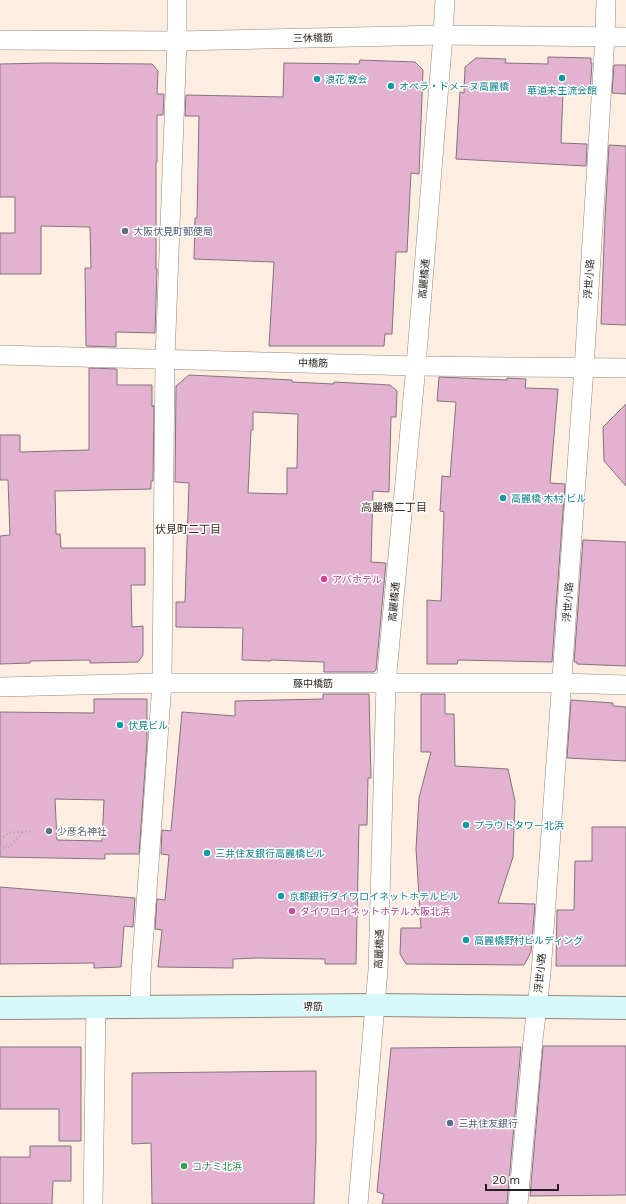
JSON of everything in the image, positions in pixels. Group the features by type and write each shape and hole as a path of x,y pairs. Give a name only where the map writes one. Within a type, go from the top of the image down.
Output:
{"main road":[{"name":"堺筋","path":"0,1008 376,1005 626,1008"}],"street":[{"path":"140,1007 162,683 165,359 177,41 177,0"},
{"name":"高麗橋通","path":"358,1204 378,970 386,683 416,366 444,34 445,0"},
{"name":"浮世小路","path":"518,1204 541,973 584,368 605,37 606,0"},
{"name":"三休橋筋","path":"0,40 177,41 444,34 626,37"},
{"name":"中橋筋","path":"0,356 416,366 626,368"},
{"name":"藤中橋筋","path":"0,687 162,683 562,682 626,685"},
{"path":"93,1204 96,1007"}],"path":[{"path":"3,837 8,833 32,831"},
{"path":"0,849 10,846 24,832"}],"building":[{"path":"548,57 591,58 590,93 563,93 561,143 587,144 586,166 456,159 460,92 464,93 465,67 476,58 506,59 505,63 548,64"},
{"path":"360,60 415,62 423,70 419,174 411,173 407,252 396,252 392,334 385,334 384,346 269,346 274,262 194,259 195,218 197,218 199,116 185,116 186,95 283,97 284,63 359,64"},
{"path":"0,64 152,64 158,71 157,94 164,94 163,115 157,115 157,269 155,333 116,332 116,347 86,346 85,268 91,268 90,227 41,226 41,274 0,274 0,233 15,233 15,197 0,197"},
{"path":"614,65 626,65 626,94 612,93"},
{"path":"609,145 626,146 626,325 601,324"},
{"path":"89,368 117,369 117,385 152,385 152,407 154,405 153,481 151,481 151,489 55,491 56,534 60,534 61,548 145,548 145,585 131,585 132,627 143,626 143,655 138,662 90,663 90,660 30,661 30,663 0,664 0,536 10,535 8,480 0,480 0,435 20,435 20,452 89,450"},
{"path":"189,375 292,380 292,382 334,384 334,382 390,385 397,391 396,417 391,417 389,492 373,491 371,562 386,563 376,670 374,672 324,672 324,662 242,660 243,628 176,627 176,602 185,602 189,483 175,482 176,386","holes":["253,412 298,414 297,468 287,468 287,494 248,493"]},
{"path":"439,377 507,380 507,378 526,379 525,388 558,389 550,483 565,484 552,662 458,660 457,664 427,664 427,600 441,601 444,512 440,511 442,476 450,477 456,402 437,401"},
{"path":"626,404 626,486 604,461 603,427"},
{"path":"583,540 626,542 626,666 577,664 577,662 574,662"},
{"path":"323,694 369,694 371,778 368,778 367,825 359,825 356,964 325,964 325,959 257,958 233,959 233,968 158,967 162,930 155,929 157,899 165,900 169,855 161,854 162,830 171,831 182,712 235,716 235,701 323,699"},
{"path":"421,694 445,694 445,714 454,714 455,766 508,769 515,801 513,857 498,903 535,904 531,952 524,965 406,964 400,954 401,928 421,928 416,849 419,798 431,752 421,752"},
{"path":"94,699 147,699 147,742 139,854 105,854 105,859 0,857 0,712 94,713","holes":["55,799 104,800 102,841 57,840"]},
{"path":"571,700 613,703 613,706 626,707 626,761 567,758"},
{"path":"592,827 626,827 626,966 556,966 557,910 574,910 575,861 592,861"},
{"path":"0,887 135,898 133,927 124,926 121,967 94,968 94,963 0,964"},
{"path":"543,1046 626,1046 626,1195 530,1196"},
{"path":"0,1047 81,1047 81,1141 59,1141 59,1109 0,1109"},
{"name":"三井住友銀行","path":"521,1047 507,1204 382,1204 384,1194 377,1192 391,1048"},
{"path":"316,1071 314,1204 152,1204 151,1143 132,1144 132,1073"},
{"path":"30,1146 71,1146 71,1181 53,1181 52,1204 0,1204 0,1157 30,1157"}],"place":[{"name":"華道未生流会館","path":"562,78"},
{"name":"浪花 教会","path":"317,79"},
{"name":"オペラ・ドメーヌ高麗橋","path":"391,86"},
{"name":"大阪伏見町郵便局","path":"125,231"},
{"name":"高麗橋 木村 ビル","path":"503,498"},
{"name":"アパホテル","path":"324,579"},
{"name":"伏見ビル","path":"120,725"},
{"name":"プラウドタワー北浜","path":"466,825"},
{"name":"少彦名神社","path":"49,831"},
{"name":"三井住友銀行高麗橋ビル","path":"207,853"},
{"name":"京都銀行ダイワロイネットホテルビル","path":"281,896"},
{"name":"ダイワロイネットホテル大阪北浜","path":"292,911"},
{"name":"高麗橋野村ビルディング","path":"466,940"},
{"name":"三井住友銀行","path":"450,1123"},
{"name":"コナミ北浜","path":"184,1166"}],"district":[{"name":"高麗橋二丁目","path":"394,507"},
{"name":"伏見町二丁目","path":"188,529"}]}
